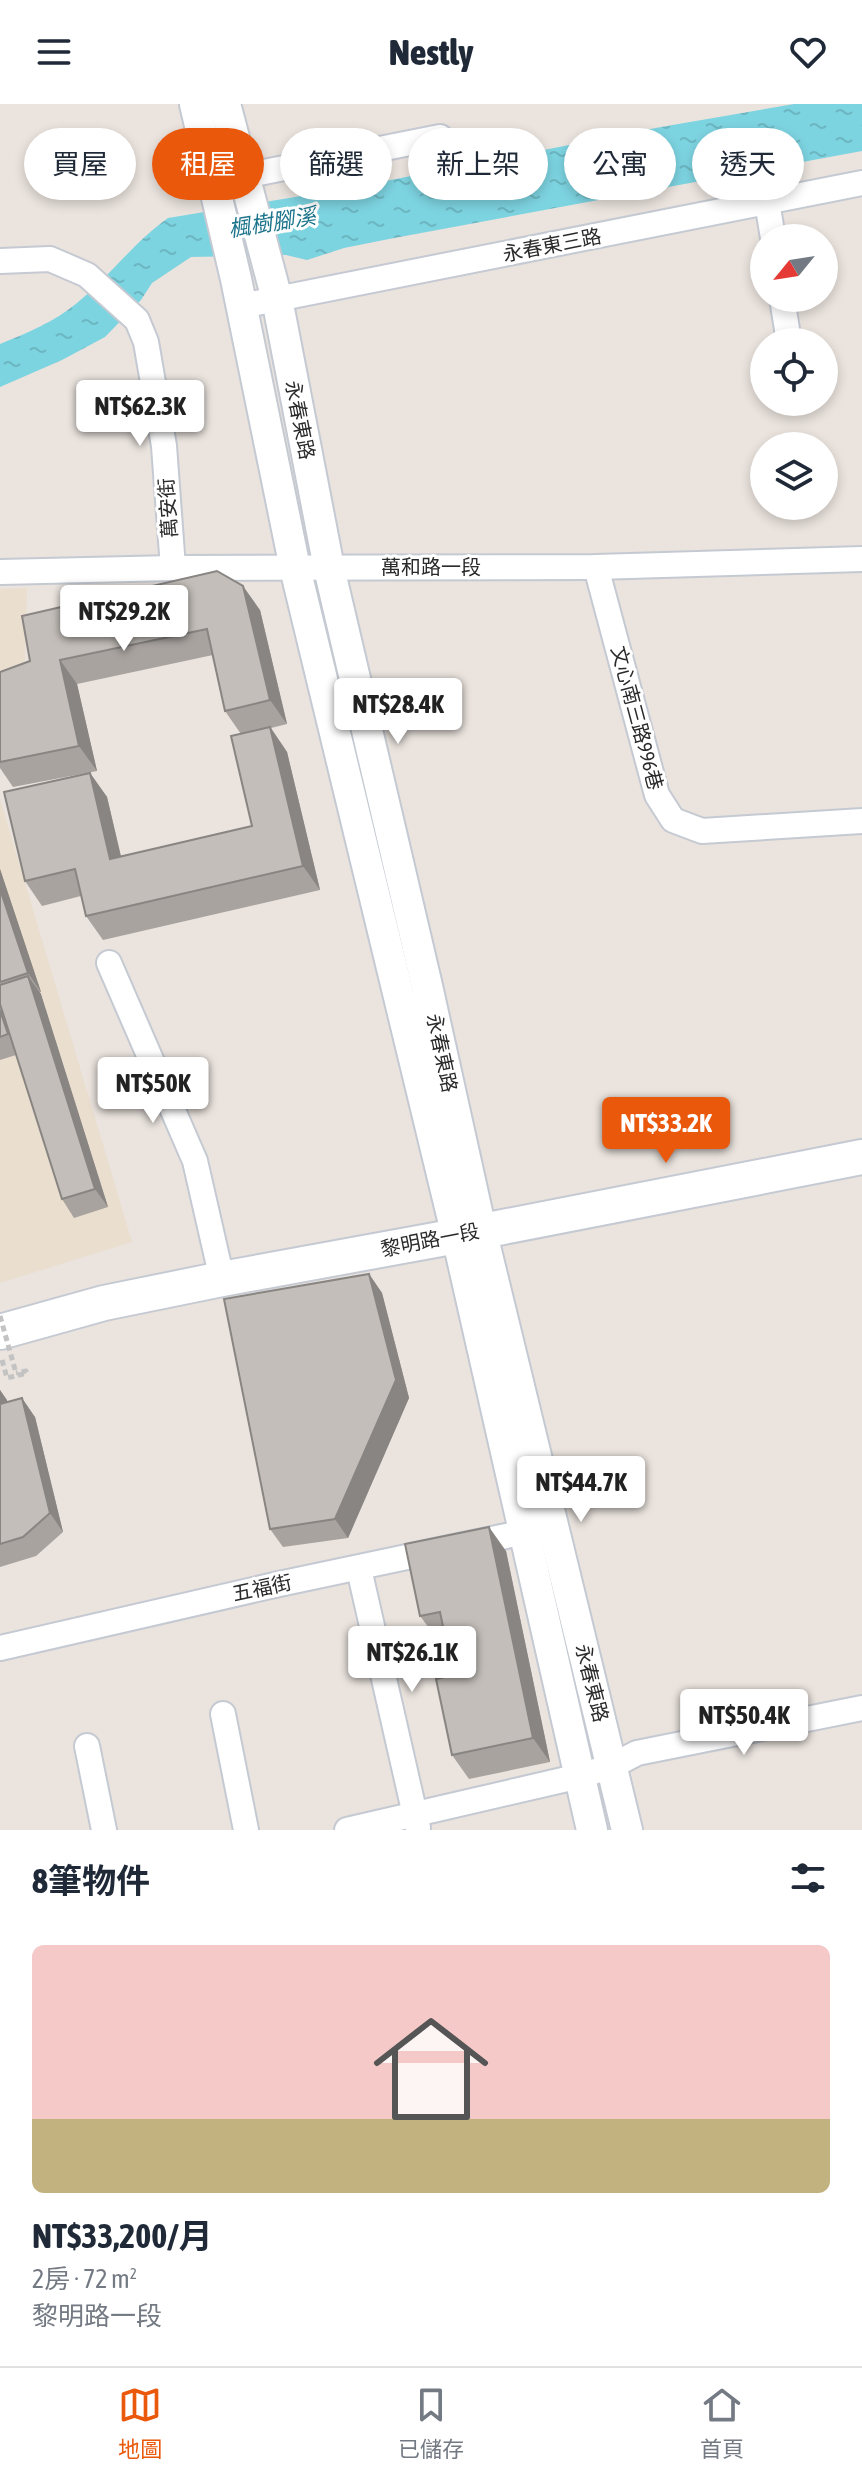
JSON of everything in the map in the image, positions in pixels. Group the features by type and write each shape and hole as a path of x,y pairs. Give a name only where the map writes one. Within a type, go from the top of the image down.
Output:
{"main road":[{"name":"黎明路一段","path":"0,1332 104,1303 222,1279 862,1157"}],"street":[{"name":"永春東路","path":"195,104 239,292 295,568 627,1830"},
{"path":"225,104 231,128"},
{"path":"264,178 408,144"},
{"name":"永春東三路","path":"239,292 862,183"},
{"name":"永春東路","path":"250,200 273,286 329,568 427,986 525,1532 592,1830"},
{"path":"767,202 771,224"},
{"name":"萬安街","path":"0,261 50,259 87,275 137,320 146,342 164,446 173,568"},
{"name":"萬和路一段","path":"0,572 173,568 596,567 862,559"},
{"name":"文心南三路996巷","path":"596,567 657,795 673,820 702,831 862,821"},
{"path":"109,963 195,1161 222,1279"},
{"name":"五福街","path":"0,1648 525,1532"},
{"path":"359,1569 417,1822"},
{"path":"347,1830 417,1822 612,1766 637,1753 862,1708"},
{"path":"223,1714 246,1830"},
{"path":"87,1746 104,1830"}],"path":[{"path":"0,1316 16,1373 27,1373 7,1378"}],"shaded area":[{"path":"27,588 25,661 0,676 0,589"},
{"path":"0,799 132,1242 0,1283"}],"water":[{"path":"794,104 862,104 862,151 804,162 804,128 692,128 692,183 676,186 676,128 656,128"},
{"name":"楓樹腳溪","path":"564,146 564,200 599,200 344,248 307,260 286,255 191,257 152,283 141,300 105,337 0,387 0,344 68,310 168,218 280,200 392,200 392,180 408,177 408,200 548,200 548,149"}],"building":[{"path":"217,571 243,586 270,700 225,711 207,629 60,660 79,746 0,762 0,672 30,661 22,616"},
{"path":"270,727 303,866 86,916 75,869 25,881 4,792 90,773 110,859 252,826 231,736"},
{"path":"0,889 28,973 0,982"},
{"path":"28,976 95,1189 62,1199 0,1004 0,985"},
{"path":"0,1010 8,1034 0,1037"},
{"path":"369,1274 396,1380 335,1519 270,1529 224,1299"},
{"path":"22,1398 50,1513 23,1537 0,1544 0,1404"},
{"path":"489,1527 533,1738 452,1755 436,1679 453,1675 440,1612 420,1616 405,1544"}]}
